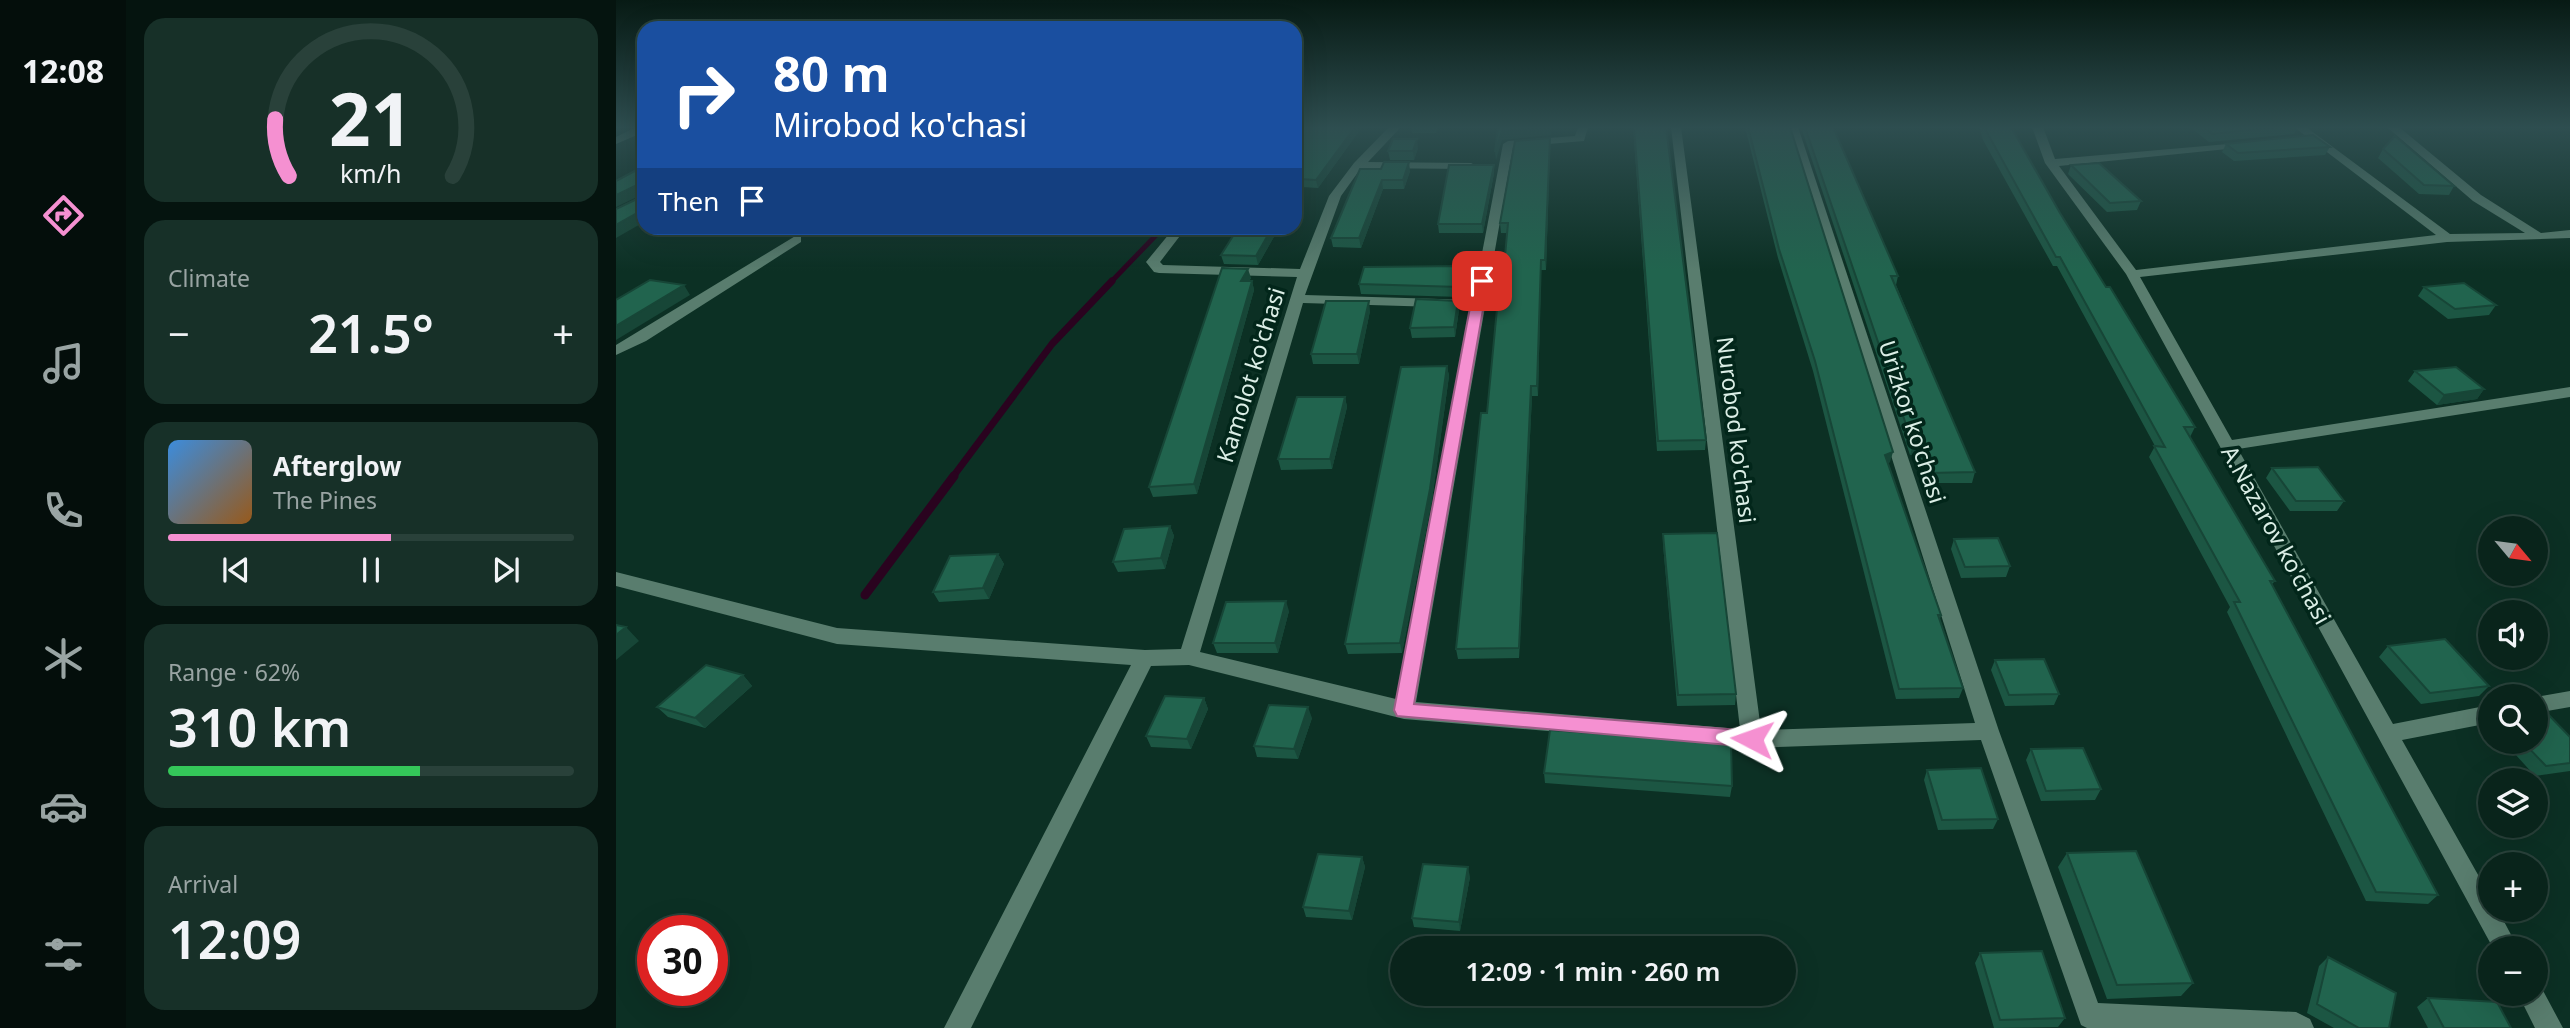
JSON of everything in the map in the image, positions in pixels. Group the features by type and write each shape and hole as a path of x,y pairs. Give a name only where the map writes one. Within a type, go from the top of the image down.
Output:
{"street":[{"name":"Kamolot ko'chasi","path":"1189,657 1305,273 1335,196 1350,175"},
{"path":"1404,710 1501,175"},
{"name":"Nurobod ko'chasi","path":"1682,175 1752,739"},
{"name":"Urizkor ko'chasi","path":"1809,175 1988,730 2090,1016 2301,1028"},
{"name":"A.Nazarov ko'chasi","path":"2060,175 2132,274 2499,936"},
{"path":"2362,175 2447,239"},
{"path":"2449,175 2477,198 2539,237"},
{"path":"2132,274 2447,239 2570,234"},
{"path":"1174,235 1153,262 1159,269 1305,273"},
{"path":"616,351 641,338 797,239"},
{"path":"1297,299 1477,304"},
{"path":"2227,446 2570,391"},
{"path":"616,579 837,636 1145,658 1189,657 1404,710 1752,739 1988,730"},
{"path":"957,1028 1145,658"},
{"path":"2548,703 2570,699"},
{"path":"2386,734 2478,716"},
{"path":"2538,1006 2550,1028"}],"building":[{"path":"627,175 637,175 637,185 616,195 616,181"},
{"path":"1302,175 1320,175 1316,180 1302,179"},
{"path":"1357,175 1405,175 1403,180 1382,180 1359,238 1331,238"},
{"path":"1447,175 1492,175 1482,224 1438,224"},
{"path":"1509,175 1548,175 1545,260 1541,260 1537,386 1531,386 1519,648 1456,649 1481,413 1487,413 1498,298 1491,298 1493,278 1503,278 1508,223 1500,223"},
{"path":"1638,175 1672,175 1706,440 1658,441"},
{"path":"1760,175 1805,175 1893,452 1885,455 1941,615 1938,615 1963,688 1899,689 1815,361 1779,249"},
{"path":"1821,175 1854,175 1898,276 1891,276 1975,472 1928,473 1917,443 1913,445"},
{"path":"2011,175 2038,175 2195,427 2184,427 2275,581 2270,581 2438,895 2376,892 2234,602 2240,602 2154,446 2165,447 2060,257 2056,257"},
{"path":"2081,175 2112,175 2141,201 2110,203"},
{"path":"2413,175 2441,175 2454,186 2424,185"},
{"path":"637,199 637,213 616,225 616,209"},
{"path":"1234,235 1268,235 1256,256 1221,255"},
{"path":"1463,266 1460,287 1359,284 1364,267"},
{"path":"1222,268 1248,269 1241,281 1252,281 1194,484 1149,487"},
{"path":"650,280 684,285 616,326 616,300"},
{"path":"2464,283 2496,305 2455,309 2424,287"},
{"path":"1416,299 1458,301 1454,327 1410,328"},
{"path":"1326,301 1369,301 1357,354 1311,354"},
{"path":"1447,366 1430,489 1400,643 1345,644 1401,367"},
{"path":"2456,367 2484,389 2444,395 2415,371"},
{"path":"1297,397 1345,397 1330,459 1278,459"},
{"path":"2318,467 2344,501 2296,501 2272,468"},
{"path":"1170,526 1161,558 1113,562 1124,529"},
{"path":"1717,533 1736,694 1678,695 1663,534"},
{"path":"1998,538 2010,566 1965,567 1954,539"},
{"path":"998,554 983,588 933,592 950,556"},
{"path":"1286,601 1275,643 1213,643 1226,602"},
{"path":"616,625 626,627 616,635"},
{"path":"2445,639 2487,684 2430,693 2388,646"},
{"path":"2044,659 2059,694 2009,695 1995,660"},
{"path":"706,665 743,675 695,718 657,707"},
{"path":"1165,696 1204,698 1187,739 1146,736"},
{"path":"1269,705 1308,707 1294,749 1254,746"},
{"path":"2548,714 2570,737 2570,763 2546,766 2534,754 2548,754"},
{"path":"1550,730 1731,743 1732,786 1544,773"},
{"path":"2083,748 2101,789 2046,791 2031,749"},
{"path":"1981,768 1998,819 1942,820 1927,770"},
{"path":"2136,851 2193,983 2117,985 2067,853"},
{"path":"1318,854 1362,857 1349,911 1303,907"},
{"path":"1423,864 1468,867 1459,922 1412,918"},
{"path":"2042,951 2065,1018 2000,1020 1980,953"},
{"path":"2328,957 2396,993 2389,1028 2359,1028 2317,1004"},
{"path":"2428,998 2478,1001 2478,1006 2499,1006 2511,1028 2444,1028"}],"waterway":[{"path":"1110,283 1156,235"},
{"path":"952,478 1052,344 1112,281"},
{"path":"865,595 954,476"}],"route":[{"path":"1482,281 1404,710 1752,739"}]}
